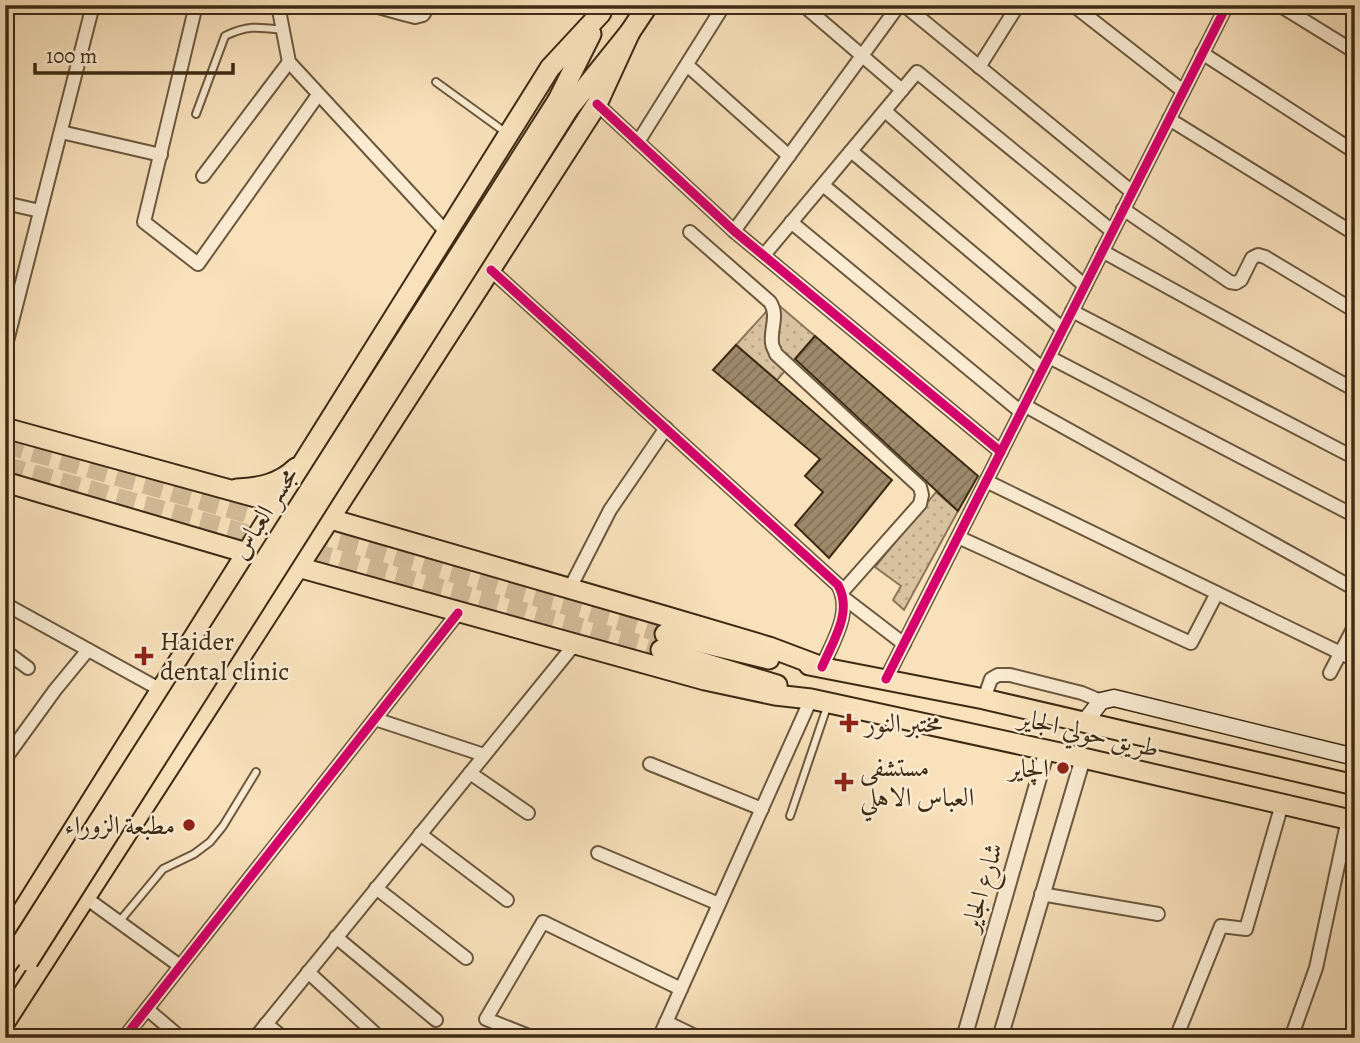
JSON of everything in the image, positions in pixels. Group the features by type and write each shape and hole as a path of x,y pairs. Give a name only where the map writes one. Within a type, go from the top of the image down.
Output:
{"highway":[{"path":"564,104 630,32 648,5"},
{"path":"564,104 603,9"},
{"path":"5,1020 13,955 161,690 550,68 603,9"},
{"path":"5,1020 597,104 630,32"},
{"name":"مجسر العباس","path":"13,955 564,104"},
{"path":"5,428 278,503 570,588 769,647 822,667"},
{"path":"222,488 258,487 278,481 287,477 307,458"},
{"path":"357,477 353,491 355,506 363,521 375,531"},
{"path":"5,482 574,645 705,680 819,701"},
{"path":"207,542 228,559 232,571 230,579"},
{"path":"277,601 302,582 341,579"},
{"path":"819,701 663,642 822,667"},
{"name":"طريق حولي الجاير","path":"822,667 984,699 1355,785"},
{"name":"طريق حولي الجاير","path":"819,701 1351,820"}],"main road":[{"path":"1084,723 1101,702 1114,698 1355,757"}],"street":[{"path":"5,349 93,5"},
{"path":"196,5 145,222 198,264 318,95"},
{"path":"278,5 289,62 447,233"},
{"path":"371,5 415,17 423,15 429,5"},
{"path":"638,142 724,5"},
{"path":"803,5 902,90"},
{"path":"734,230 901,5 1132,192"},
{"path":"979,67 1018,5"},
{"path":"1073,5 1184,90"},
{"path":"1279,5 1355,52"},
{"path":"886,679 1225,6"},
{"path":"1202,53 1355,152"},
{"path":"203,176 289,62"},
{"path":"687,65 789,156"},
{"path":"764,255 917,72 1112,231"},
{"path":"597,104 734,230 1001,452"},
{"path":"885,111 1085,286"},
{"path":"1169,120 1355,234"},
{"path":"61,132 161,155"},
{"path":"851,150 1063,329"},
{"path":"822,185 1046,363 1355,516"},
{"path":"5,203 40,211"},
{"path":"1124,209 1230,282 1241,280 1252,258 1258,256 1355,311"},
{"path":"791,222 1023,409 1355,589"},
{"path":"690,232 770,302 774,308 772,342 776,354 920,487 920,503 843,595 842,617 822,667"},
{"path":"1102,251 1355,390"},
{"path":"491,270 822,569 843,595 904,644"},
{"path":"1072,312 1355,458"},
{"path":"570,588 610,510 666,428"},
{"path":"986,481 1355,660"},
{"path":"958,537 1191,643 1217,593"},
{"path":"5,604 161,690"},
{"path":"124,1038 458,613"},
{"path":"1330,673 1355,625"},
{"path":"255,1038 574,645"},
{"path":"5,759 88,650"},
{"path":"5,651 29,668"},
{"path":"984,699 991,679 1004,674 1082,693 1101,702"},
{"path":"659,1038 762,808 819,701"},
{"path":"374,719 484,755"},
{"name":"شارع الجاير","path":"964,1038 1047,750"},
{"path":"1000,1038 1083,758"},
{"path":"650,764 762,808"},
{"path":"470,772 528,813"},
{"path":"1176,1038 1221,926 1246,929 1282,804"},
{"path":"1291,1038 1316,968 1351,820"},
{"path":"420,834 507,900"},
{"path":"598,853 719,904"},
{"path":"376,888 466,958"},
{"path":"1041,894 1158,914"},
{"path":"86,898 180,966"},
{"path":"534,1038 486,1019 543,922 681,989"},
{"path":"336,937 436,1020"},
{"path":"307,972 380,1038"},
{"path":"146,1009 181,1038"},
{"path":"666,1022 699,1038"},
{"path":"266,1024 284,1038"}],"lane":[{"path":"197,114 225,36 252,26 283,30"},
{"path":"436,82 508,135"},
{"path":"790,816 819,701"},
{"path":"119,922 163,869 194,854 210,842 256,772"}],"shaded area":[{"path":"775,302 815,336 777,380 736,345"},
{"path":"936,492 958,511 904,610 893,600 901,586 875,567"}],"building":[{"path":"815,336 978,476 958,511 795,359"},
{"path":"736,345 892,480 829,558 795,525 823,492 805,476 820,459 713,370"}],"tunnel":[{"path":"5,444 665,634"},
{"path":"5,466 661,650"}],"cycle path":[{"path":"886,679 1227,5"},
{"path":"597,104 734,231 1001,452"},
{"path":"491,270 838,585 842,595 842,616 822,667"},
{"path":"124,1038 458,613"}],"place":[{"name":"Haider dental clinic","path":"144,656"},
{"name":"مختبر النور","path":"849,723"},
{"name":"الچاير","path":"1063,768"},
{"name":"مستشفى العباس الاهلي","path":"844,782"},
{"name":"مطبعة الزوراء","path":"189,825"}]}
